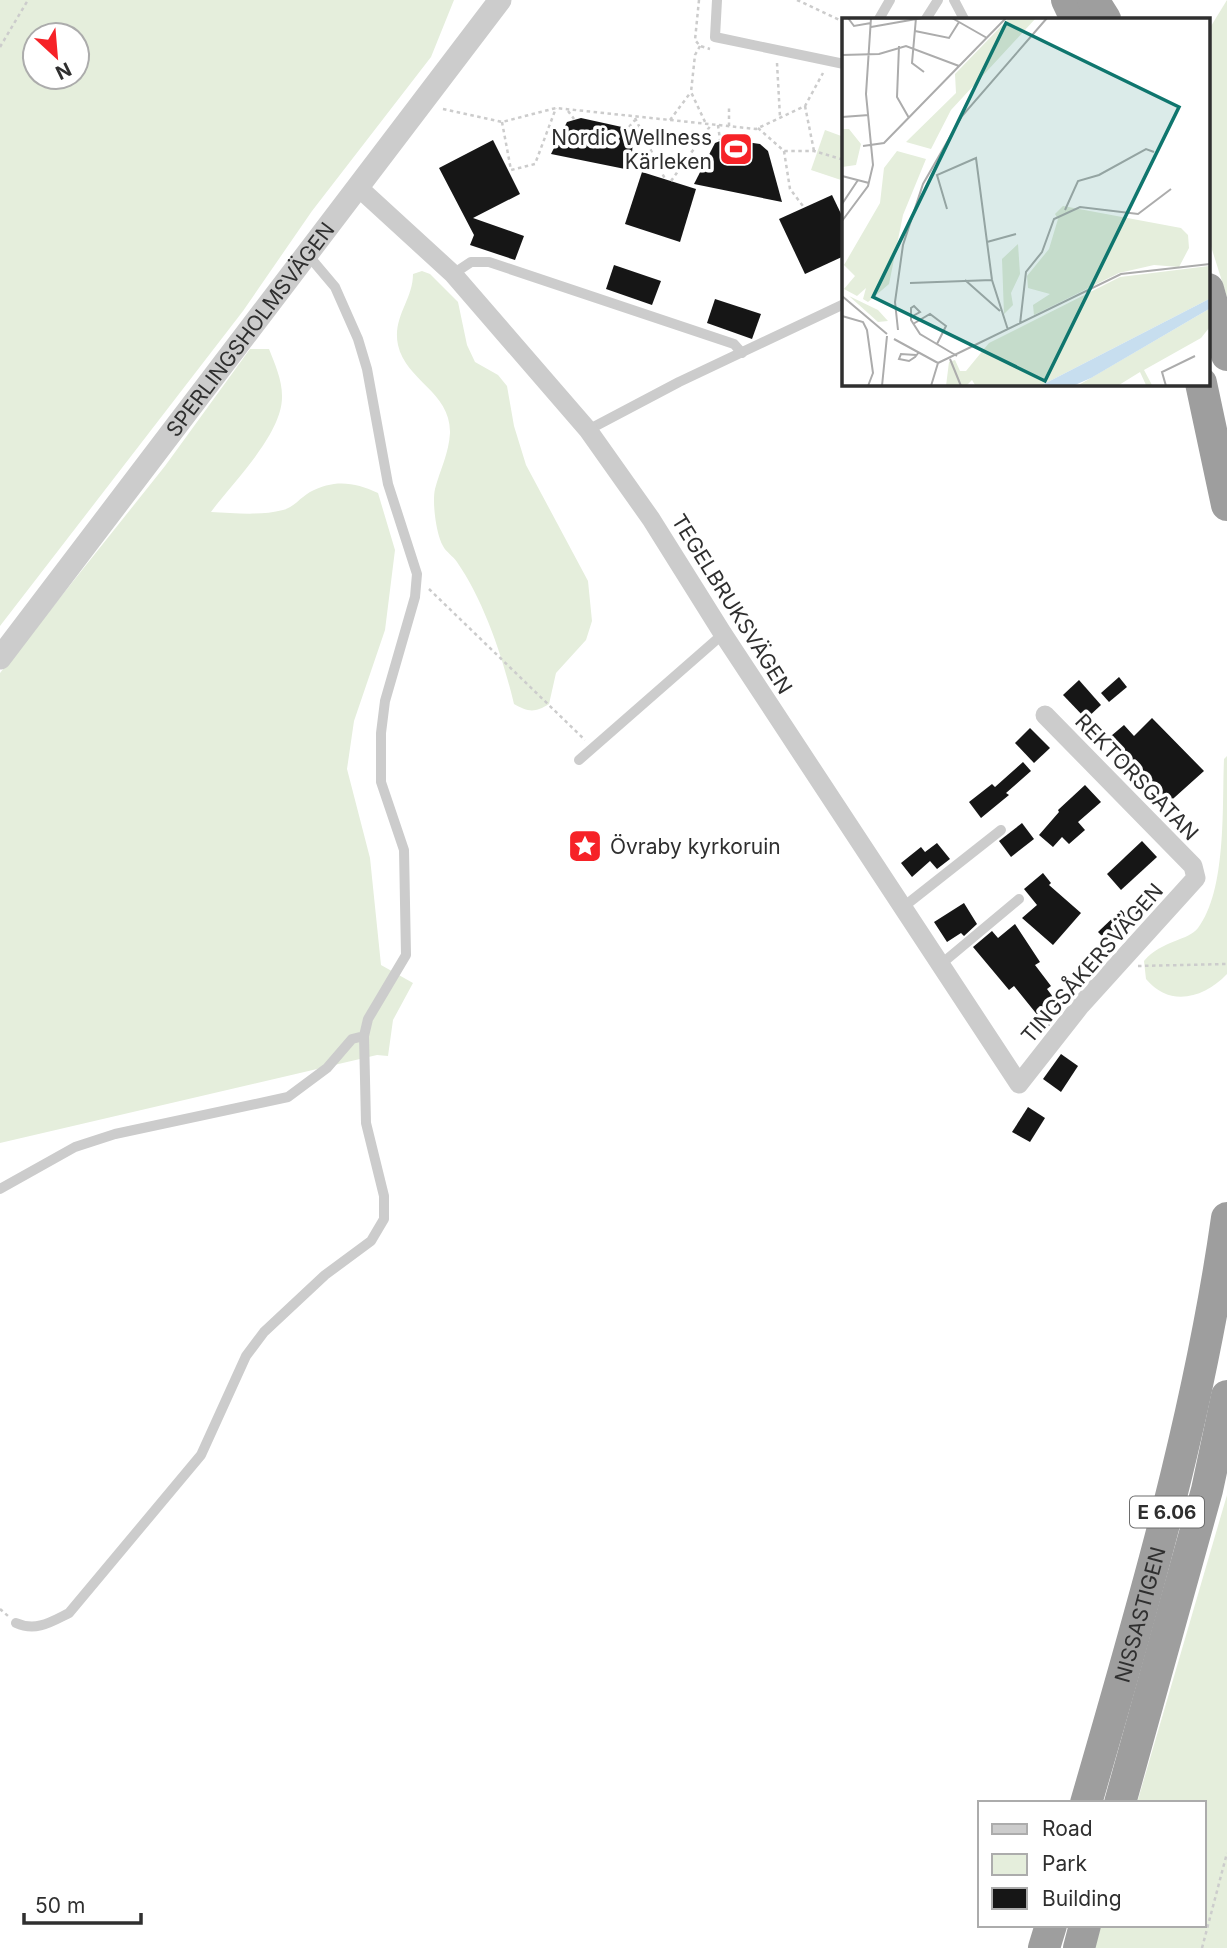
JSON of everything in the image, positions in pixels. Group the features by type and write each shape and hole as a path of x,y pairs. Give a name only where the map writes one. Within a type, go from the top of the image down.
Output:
{"highway":[{"path":"1067,0 1076,18"},
{"path":"1093,0 1104,18"},
{"path":"1210,296 1227,355"},
{"path":"1201,385 1227,505"},
{"name":"NISSASTIGEN","path":"1087,1801 1176,1479 1217,1287 1227,1217"},
{"name":"NISSASTIGEN","path":"1121,1801 1207,1490 1227,1396"},
{"path":"1044,1948 1050,1927"},
{"path":"1079,1948 1084,1927"}],"street":[{"name":"SPERLINGSHOLMSVÄGEN","path":"0,658 500,0"},
{"name":"TEGELBRUKSVÄGEN","path":"358,187 453,274 588,430 651,519 723,634 1019,1084"},
{"name":"REKTORSGATAN","path":"1045,715 1196,872"},
{"name":"TINGSÅKERSVÄGEN","path":"1019,1084 1082,1005 1196,878 1196,872"}],"lane":[{"path":"717,0 715,37 842,64"},
{"path":"880,18 890,0"},
{"path":"927,18 938,0"},
{"path":"954,0 963,18"},
{"path":"16,1623 25,1627 41,1627 69,1613 201,1455 246,1356 264,1332 325,1275 371,1241 383,1219 384,1196 366,1123 364,1037 368,1019 406,955 404,850 400,829 381,782 381,733 386,701 415,597 416,577 388,484 358,339 335,287 306,253"},
{"path":"453,274 471,262 489,261 734,344 742,353"},
{"path":"588,430 842,305"},
{"path":"579,760 723,634"},
{"path":"902,908 1001,830"},
{"path":"940,965 1019,899"},
{"path":"0,1189 75,1147 115,1134 288,1097 313,1080 352,1039 364,1037"}],"path":[{"path":"0,47 28,0"},
{"path":"797,0 842,21"},
{"path":"669,121 691,92 695,55 700,46"},
{"path":"777,63 780,117"},
{"path":"434,107 502,122 556,108 635,119 758,128 805,106 823,72"},
{"path":"691,92 706,124"},
{"path":"729,106 729,127"},
{"path":"805,106 814,151"},
{"path":"502,122 511,170 535,164 556,108"},
{"path":"567,110 574,119"},
{"path":"629,127 635,119"},
{"path":"635,119 665,180"},
{"path":"671,181 712,125"},
{"path":"718,125 720,140"},
{"path":"758,128 784,151 790,190 803,206"},
{"path":"784,151 814,151 842,159"},
{"path":"416,577 593,747"},
{"path":"1122,961 1132,966 1227,964"},
{"path":"1202,1948 1227,1853"}],"green space":[{"path":"0,0 454,0 431,57 312,211 243,311 0,626"},
{"path":"1227,0 1227,297 1210,243 1210,28"},
{"path":"825,130 842,136 842,180 811,170"},
{"path":"422,271 430,274 458,302 467,345 475,362 498,375 507,386 514,426 526,465 588,581 592,621 586,640 556,673 549,704 540,709 528,710 514,704 498,649 476,594 467,577 444,548 438,534 434,495 448,448 448,419 436,397 403,357 397,335 413,274"},
{"path":"250,349 269,349 281,384 280,411 266,442 211,512 274,512 290,507 319,488 353,484 378,493 395,550 385,630 354,721 347,769 370,858 381,965 413,983 393,1020 388,1056 377,1055 0,1143 0,673 165,466"},
{"path":"1227,756 1227,974 1198,994 1166,994 1146,979 1144,961 1159,949 1194,932 1207,912 1218,870 1223,823 1224,759"},
{"path":"1227,1495 1227,1948 1095,1948 1100,1927 1206,1927 1206,1801 1138,1801"}],"building":[{"path":"581,118 631,129 634,134 630,170 551,154 567,122"},
{"path":"725,139 760,144 768,151 782,202 694,184 715,143"},
{"path":"493,140 520,194 473,218 524,236 515,260 470,245 474,235 439,168"},
{"path":"642,172 696,189 680,242 625,224"},
{"path":"832,195 842,216 842,257 805,274 779,219"},
{"path":"614,265 661,281 652,305 606,289"},
{"path":"715,299 761,314 752,339 707,323"},
{"path":"1119,677 1127,687 1109,702 1101,693"},
{"path":"1079,680 1101,705 1086,719 1063,695"},
{"path":"1152,718 1204,771 1165,806 1129,761 1126,764 1113,749 1118,744 1111,736 1124,725 1134,736"},
{"path":"1030,728 1050,748 1034,763 1015,743"},
{"path":"1023,762 1031,771 1006,793 1009,795 981,818 969,802 992,784 995,787"},
{"path":"1085,785 1101,802 1078,822 1085,830 1069,844 1062,837 1053,847 1039,835 1058,810"},
{"path":"1022,823 1034,839 1011,857 999,841"},
{"path":"1142,841 1157,857 1121,890 1107,874"},
{"path":"937,843 950,859 937,869 930,861 912,877 901,863 921,847 925,852"},
{"path":"1043,873 1051,883 1049,885 1081,913 1053,945 1022,918 1037,905 1024,889"},
{"path":"964,903 977,924 964,936 961,933 947,942 934,922"},
{"path":"1121,910 1135,923 1112,946 1098,932"},
{"path":"1015,924 1040,962 1035,965 1051,986 1047,989 1062,1009 1045,1031 1036,1019 1039,1017 1014,986 1009,990 973,947 992,931 998,938"},
{"path":"1061,1054 1078,1066 1061,1092 1043,1079"},
{"path":"1028,1107 1045,1118 1030,1142 1012,1132"}],"place":[{"name":"Nordic Wellness Kärleken","path":"736,149"},
{"name":"Övraby kyrkoruin","path":"585,846"}]}
